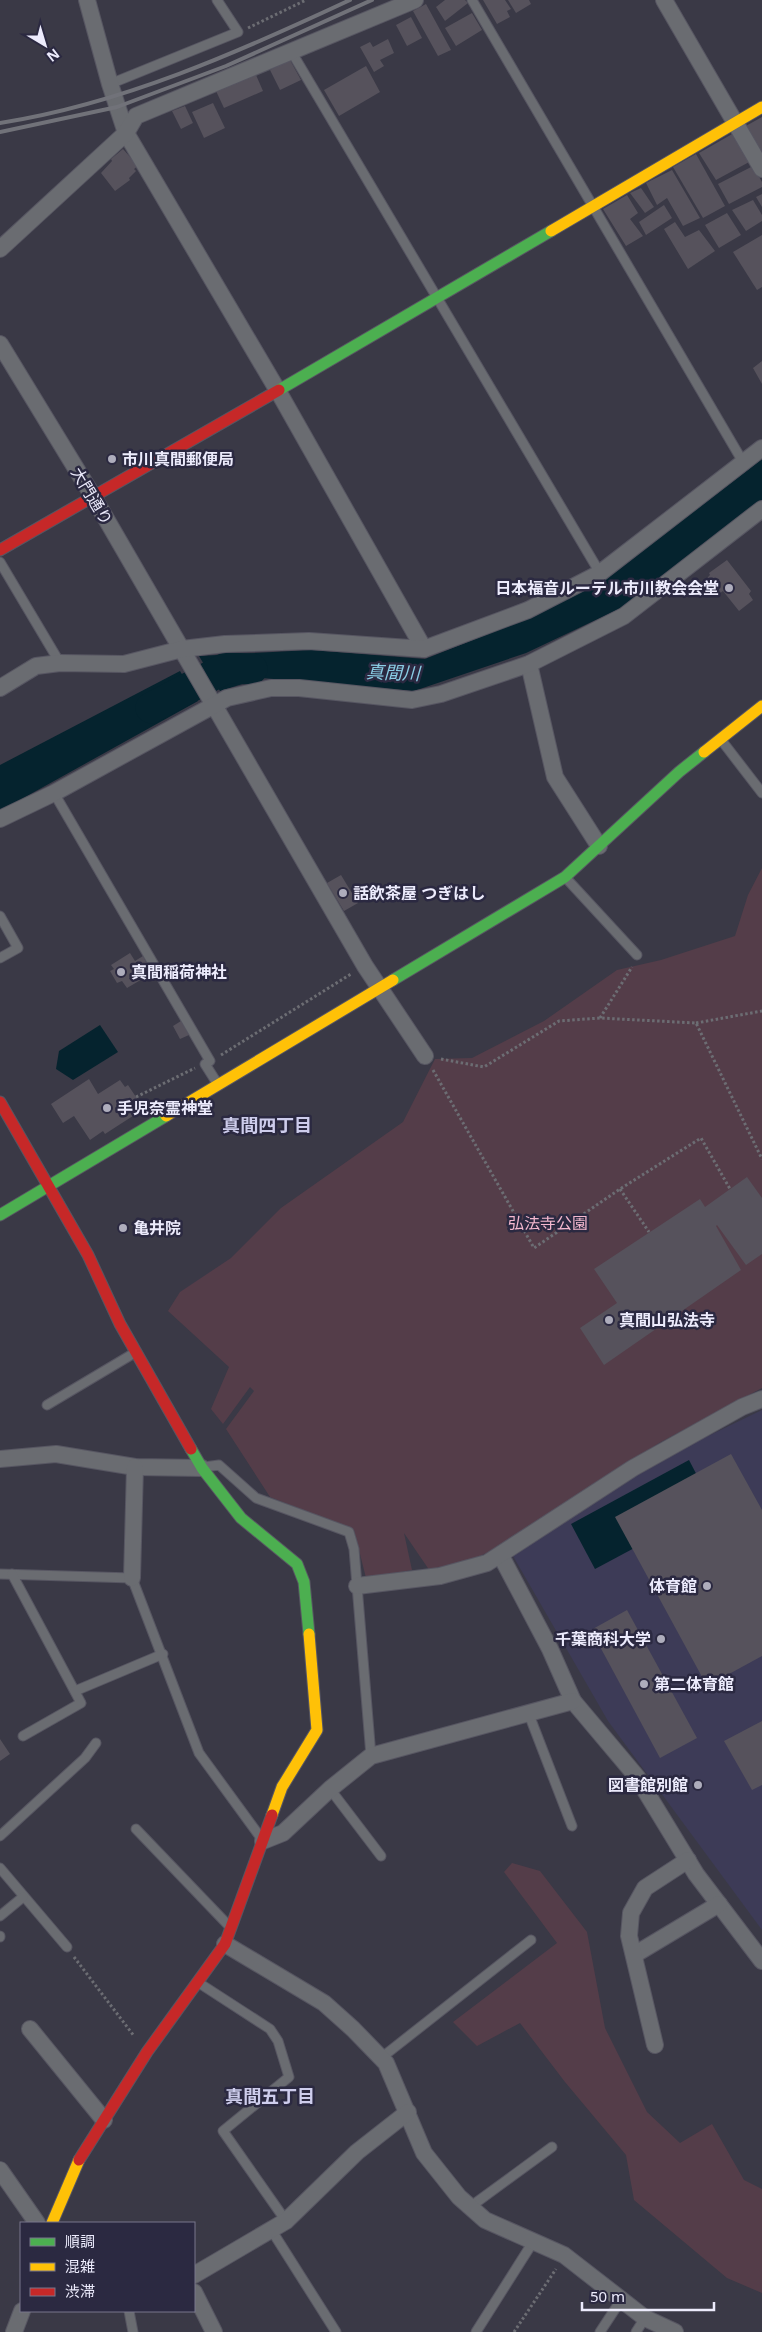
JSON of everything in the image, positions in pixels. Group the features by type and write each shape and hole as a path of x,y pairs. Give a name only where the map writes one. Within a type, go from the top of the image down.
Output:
{"street":[{"path":"87,0 110,84 126,133 278,391 424,650"},
{"path":"0,249 126,133 136,116 415,0"},
{"path":"664,0 762,170"},
{"path":"0,550 94,498 762,107"},
{"name":"大門通り","path":"0,344 94,498 365,966 425,1056"},
{"path":"0,688 36,666 60,663 124,664 182,650 225,644 309,641 424,650 528,610 600,573 762,448"},
{"path":"0,819 54,792 227,698 271,688 299,688 412,700 441,694 529,664 624,616 762,509"},
{"path":"529,664 555,777 599,846"},
{"path":"0,1215 218,1086 379,986 565,876 679,772 762,706"},
{"path":"0,1102 88,1254 120,1324 202,1468 240,1518 297,1564 304,1582 317,1730 282,1787 225,1944 147,2052 79,2160 52,2222"},
{"path":"357,1586 440,1576 488,1563 633,1468 742,1407 762,1399"},
{"path":"0,1460 56,1454 134,1467 202,1468"},
{"path":"132,1578 134,1467"},
{"path":"501,1556 550,1649 572,1701 637,1777 688,1860 762,1961"},
{"path":"263,1841 283,1833 330,1789 371,1756 572,1701"},
{"path":"655,2045 629,1936 631,1913 645,1888 688,1860"},
{"path":"634,1955 719,1904"},
{"path":"225,1944 324,2003 386,2063 424,2153 459,2197 485,2220 564,2255 645,2318 675,2332"},
{"path":"30,2029 104,2120"},
{"path":"195,2274 279,2226 357,2152 408,2112"},
{"path":"0,2170 36,2222"},
{"path":"195,2294 214,2332"},
{"path":"14,2332 22,2312"}],"lane":[{"path":"110,84 238,32 217,0"},
{"path":"472,0 743,462"},
{"path":"291,51 600,573"},
{"path":"0,562 60,663"},
{"path":"720,738 762,793"},
{"path":"54,792 207,1063 218,1086"},
{"path":"565,876 637,955"},
{"path":"0,916 18,948 0,958"},
{"path":"47,1405 136,1352"},
{"path":"202,1468 219,1465 256,1498 349,1532 354,1549 371,1756"},
{"path":"0,1574 132,1578 163,1654 182,1713 199,1753 263,1841"},
{"path":"12,1574 81,1703 23,1736"},
{"path":"75,1691 163,1654"},
{"path":"528,1712 572,1826"},
{"path":"0,1836 85,1758 96,1743"},
{"path":"330,1789 381,1856"},
{"path":"136,1829 231,1928"},
{"path":"0,1868 67,1947"},
{"path":"0,1916 23,1897"},
{"path":"381,2058 531,1940"},
{"path":"198,1982 270,2029 278,2042 289,2077 223,2131 279,2226 336,2332"},
{"path":"470,2207 552,2147"},
{"path":"476,2332 533,2242"},
{"path":"600,2332 621,2300"},
{"path":"129,2312 133,2332"},
{"path":"636,2332 645,2318"}],"path":[{"path":"238,32 306,0"},
{"path":"600,1018 629,973 637,955"},
{"path":"136,1097 207,1063 365,966"},
{"path":"425,1056 484,1067 559,1021 600,1018 696,1023 762,1011"},
{"path":"696,1023 762,1159"},
{"path":"425,1056 534,1248 620,1189 701,1138 730,1189"},
{"path":"620,1189 649,1232"},
{"path":"67,1947 147,2052"},
{"path":"514,2332 564,2255"}],"shaded area":[{"name":"千葉商科大学","path":"762,1410 762,1930 608,1721 513,1556 646,1466"}],"green space":[{"name":"弘法寺公園","path":"762,868 762,1388 659,1443 504,1545 434,1577 404,1533 412,1570 366,1578 354,1530 270,1497 226,1429 254,1391 250,1387 223,1424 211,1409 229,1367 168,1311 180,1292 231,1258 281,1208 403,1122 435,1059 472,1058 544,1021 617,970 661,960 735,936 748,895"},
{"path":"512,1863 540,1871 587,1932 605,2028 647,2112 680,2143 712,2124 744,2180 762,2189 762,2293 727,2278 634,2200 626,2155 565,2082 520,2023 477,2046 453,2022 557,1943 504,1872"}],"water":[{"path":"762,459 762,502 621,608 526,653 414,691 262,678 220,691 199,656 311,650 425,659 513,624 603,581"},
{"path":"180,671 198,701 0,811 0,765"},
{"path":"100,1025 118,1052 73,1080 56,1069 59,1051"},
{"path":"689,1460 713,1506 595,1569 571,1524"}],"building":[{"path":"445,0 465,0 468,3 445,21 436,7"},
{"path":"483,0 505,0 511,9 507,11 510,17 497,24"},
{"path":"508,0 529,0 531,4 516,13"},
{"path":"426,4 451,50 438,56 413,11"},
{"path":"472,13 482,30 456,46 445,28"},
{"path":"411,17 422,38 407,46 396,25"},
{"path":"388,39 394,53 380,60 384,66 374,72 360,47 370,42 373,47"},
{"path":"290,60 301,80 280,90 270,70"},
{"path":"366,66 380,92 339,116 324,90"},
{"path":"256,75 263,91 224,108 216,91"},
{"path":"213,103 225,128 204,138 192,112"},
{"path":"185,106 193,123 181,129 172,111"},
{"path":"762,117 762,156 744,127"},
{"path":"734,133 751,161 716,180 699,153"},
{"path":"123,149 138,166 134,169 136,171 129,178 130,180 115,191 101,173 112,161 111,159"},
{"path":"696,154 725,206 703,218 673,167"},
{"path":"753,166 762,182 762,187 729,204 718,184"},
{"path":"672,170 700,218 683,226 667,198 657,205 646,183"},
{"path":"641,188 654,207 645,213 630,193"},
{"path":"762,194 762,207 756,197"},
{"path":"627,195 638,213 630,219 643,236 626,246 603,209"},
{"path":"753,200 762,215 762,221 746,231 732,210"},
{"path":"664,205 672,218 646,235 639,222"},
{"path":"727,213 741,235 719,248 705,225"},
{"path":"675,222 685,237 699,230 715,251 688,269 664,229"},
{"path":"762,235 762,287 757,290 733,252"},
{"path":"762,361 762,384 753,368"},
{"name":"日本福音ルーテル市川教会会堂","path":"727,560 751,591 749,594 753,600 739,611 723,591 716,596 705,580 710,575 709,573"},
{"name":"話飲茶屋 つぎはし","path":"341,875 358,903 344,911 327,883"},
{"path":"130,953 135,961 143,956 147,964 139,969 144,978 127,988 122,981 117,983 110,971 114,969 111,965"},
{"path":"181,1021 189,1035 180,1039 173,1026"},
{"name":"手児奈霊神堂","path":"89,1079 98,1094 120,1080 125,1087 128,1085 138,1100 134,1103 139,1112 105,1134 103,1131 90,1140 74,1116 63,1123 51,1104"},
{"path":"747,1177 762,1198 762,1254 746,1265 717,1225 741,1270 604,1365 580,1328 617,1303 594,1269 700,1199 705,1207"},
{"name":"体育館","path":"731,1454 762,1510 762,1656 707,1686 615,1517"},
{"name":"第二体育館","path":"627,1610 697,1738 660,1758 591,1630"},
{"path":"762,1721 762,1785 752,1790 724,1741"},
{"path":"0,1739 10,1754 0,1761"}],"waterway":[{"name":"真間川","path":"151,708 226,668 252,669"}],"railway":[{"path":"0,123 91,103 179,74 223,57 350,0"},
{"path":"0,132 117,107 226,66 372,0"}],"traffic: fast":[{"path":"279,390 551,231"},
{"path":"393,980 565,877 679,772 704,752"},
{"path":"0,1215 166,1116"},
{"path":"191,1449 202,1468 241,1518 297,1564 304,1582 309,1634"}],"traffic: slow":[{"path":"551,231 762,107"},
{"path":"704,752 762,706"},
{"path":"166,1116 393,980"},
{"path":"272,1815 282,1787 317,1730 309,1634"},
{"path":"52,2222 79,2160"}],"traffic: jam":[{"path":"0,550 279,390"},
{"path":"0,1102 88,1255 120,1324 191,1449"},
{"path":"79,2160 147,2052 225,1944 272,1815"}],"place":[{"name":"市川真間郵便局","path":"112,459"},
{"name":"日本福音ルーテル市川教会会堂","path":"729,588"},
{"name":"話飲茶屋 つぎはし","path":"343,893"},
{"name":"真間稲荷神社","path":"121,972"},
{"name":"手児奈霊神堂","path":"107,1108"},
{"name":"亀井院","path":"123,1228"},
{"name":"真間山弘法寺","path":"609,1320"},
{"name":"体育館","path":"707,1586"},
{"name":"千葉商科大学","path":"661,1639"},
{"name":"第二体育館","path":"644,1684"},
{"name":"図書館別館","path":"698,1785"}],"district":[{"name":"真間四丁目","path":"267,1126"},
{"name":"真間五丁目","path":"270,2097"}]}
